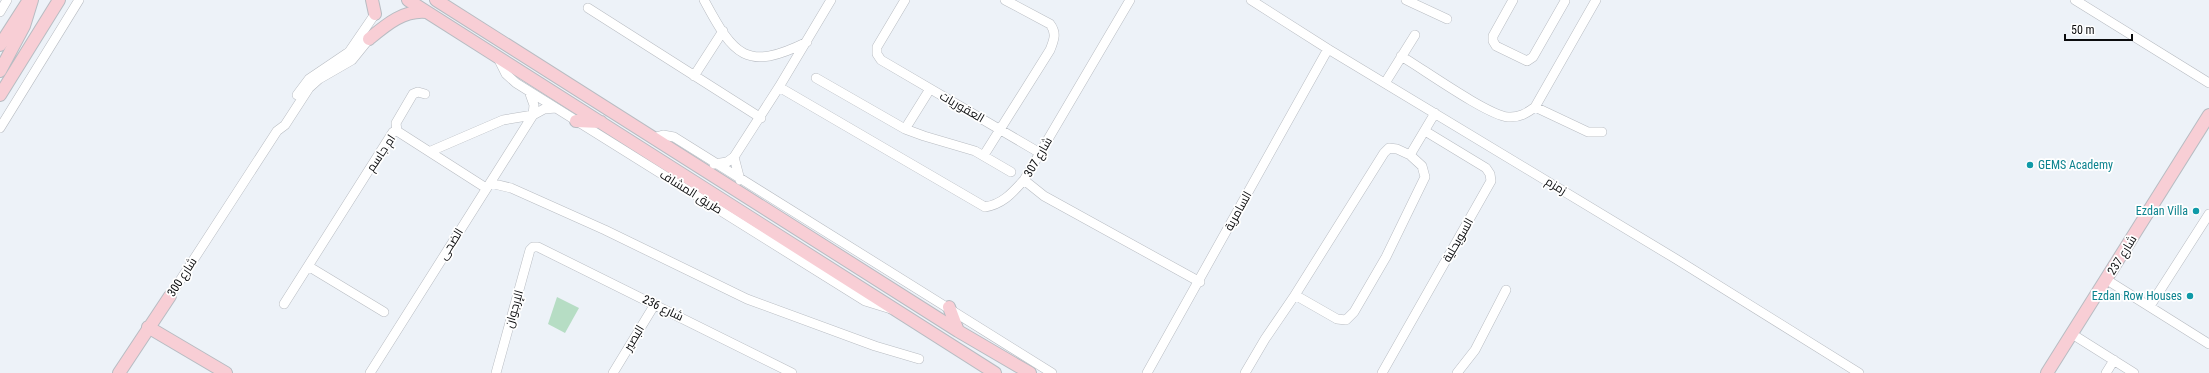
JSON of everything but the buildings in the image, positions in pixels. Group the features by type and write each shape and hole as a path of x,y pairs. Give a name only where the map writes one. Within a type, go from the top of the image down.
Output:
{"street":[{"path":"0,12 7,0"},
{"path":"0,45 28,0"},
{"path":"0,71 24,26 32,0"},
{"path":"0,94 60,0"},
{"path":"0,128 79,0"},
{"path":"277,131 282,118 304,84 314,74 349,52 375,14 372,0"},
{"name":"طريق المشاف","path":"408,0 603,122 992,371"},
{"path":"704,0 723,32 737,49 752,58 762,58 784,53 807,42"},
{"path":"714,164 727,162 734,157 761,118 831,0"},
{"name":"العقوريات","path":"906,0 877,47 878,57 884,62 1040,153"},
{"path":"984,155 1050,50 1054,38 1053,28 1050,24 1005,0"},
{"name":"شارع 307","path":"1130,0 1024,180 1044,196 1200,282"},
{"name":"زمزم","path":"1251,0 1328,49 1676,259 1860,373"},
{"path":"1406,0 1447,19"},
{"path":"1513,0 1493,36 1493,41 1496,46 1527,61 1533,57 1565,1"},
{"path":"1401,56 1496,114 1506,117 1517,117 1527,113 1535,107 1596,0"},
{"path":"2075,0 2209,83"},
{"name":"طريق المشاف","path":"440,2 958,330 1030,373"},
{"path":"588,8 761,118"},
{"path":"277,131 285,125 309,88 319,79 352,60 369,39 400,16 413,12 426,12"},
{"path":"694,76 723,32"},
{"path":"1384,83 1415,35"},
{"name":"السامرية","path":"1147,373 1200,282 1328,49"},
{"name":"طريق المشاف","path":"497,56 506,74 529,91 576,121 865,301 881,307 897,310"},
{"path":"816,78 905,129 934,140 964,147 984,155 1012,172"},
{"path":"780,87 985,206 996,205 1004,200 1024,180"},
{"path":"905,129 930,89"},
{"path":"529,91 534,105 533,115"},
{"path":"397,131 396,123 414,94 418,92 425,94"},
{"path":"1535,107 1588,132 1602,132"},
{"path":"431,151 503,120 533,115 544,109 556,108"},
{"path":"1410,155 1435,114"},
{"name":"الضحى","path":"370,373 533,115"},
{"name":"شارع 237","path":"2046,373 2107,280 2209,115"},
{"path":"576,121 603,122"},
{"name":"شارع 300","path":"119,373 277,131"},
{"name":"ام جاسم","path":"284,304 393,132 397,131 488,186"},
{"name":"السويحلية","path":"1382,373 1491,180 1490,174 1486,168 1424,131"},
{"path":"653,138 663,135 674,138 740,180 949,307 1052,373"},
{"path":"1246,373 1384,152 1388,148 1397,148 1410,155 1422,166 1425,177 1386,257 1354,312 1346,320 1337,319 1295,295"},
{"path":"734,157 740,180"},
{"path":"488,186 511,188 605,230 747,299 875,346 919,359"},
{"path":"2150,306 2209,214"},
{"name":"شارع 236","path":"533,247 538,247 655,304 786,372"},
{"name":"الإرجوان","path":"496,373 530,250 533,247"},
{"path":"308,266 384,312"},
{"path":"2107,280 2208,342"},
{"path":"1457,373 1475,350 1506,290"},
{"name":"البصير","path":"613,373 655,304"},
{"path":"949,307 958,330"},
{"path":"148,327 226,373"},
{"path":"2072,334 2134,373"},
{"path":"2106,373 2114,360"}],"green space":[{"path":"557,297 579,308 565,333 548,324"}],"place":[{"name":"GEMS Academy","path":"2030,165"},
{"name":"Ezdan Villa","path":"2196,211"},
{"name":"Ezdan Row Houses","path":"2190,296"}]}
